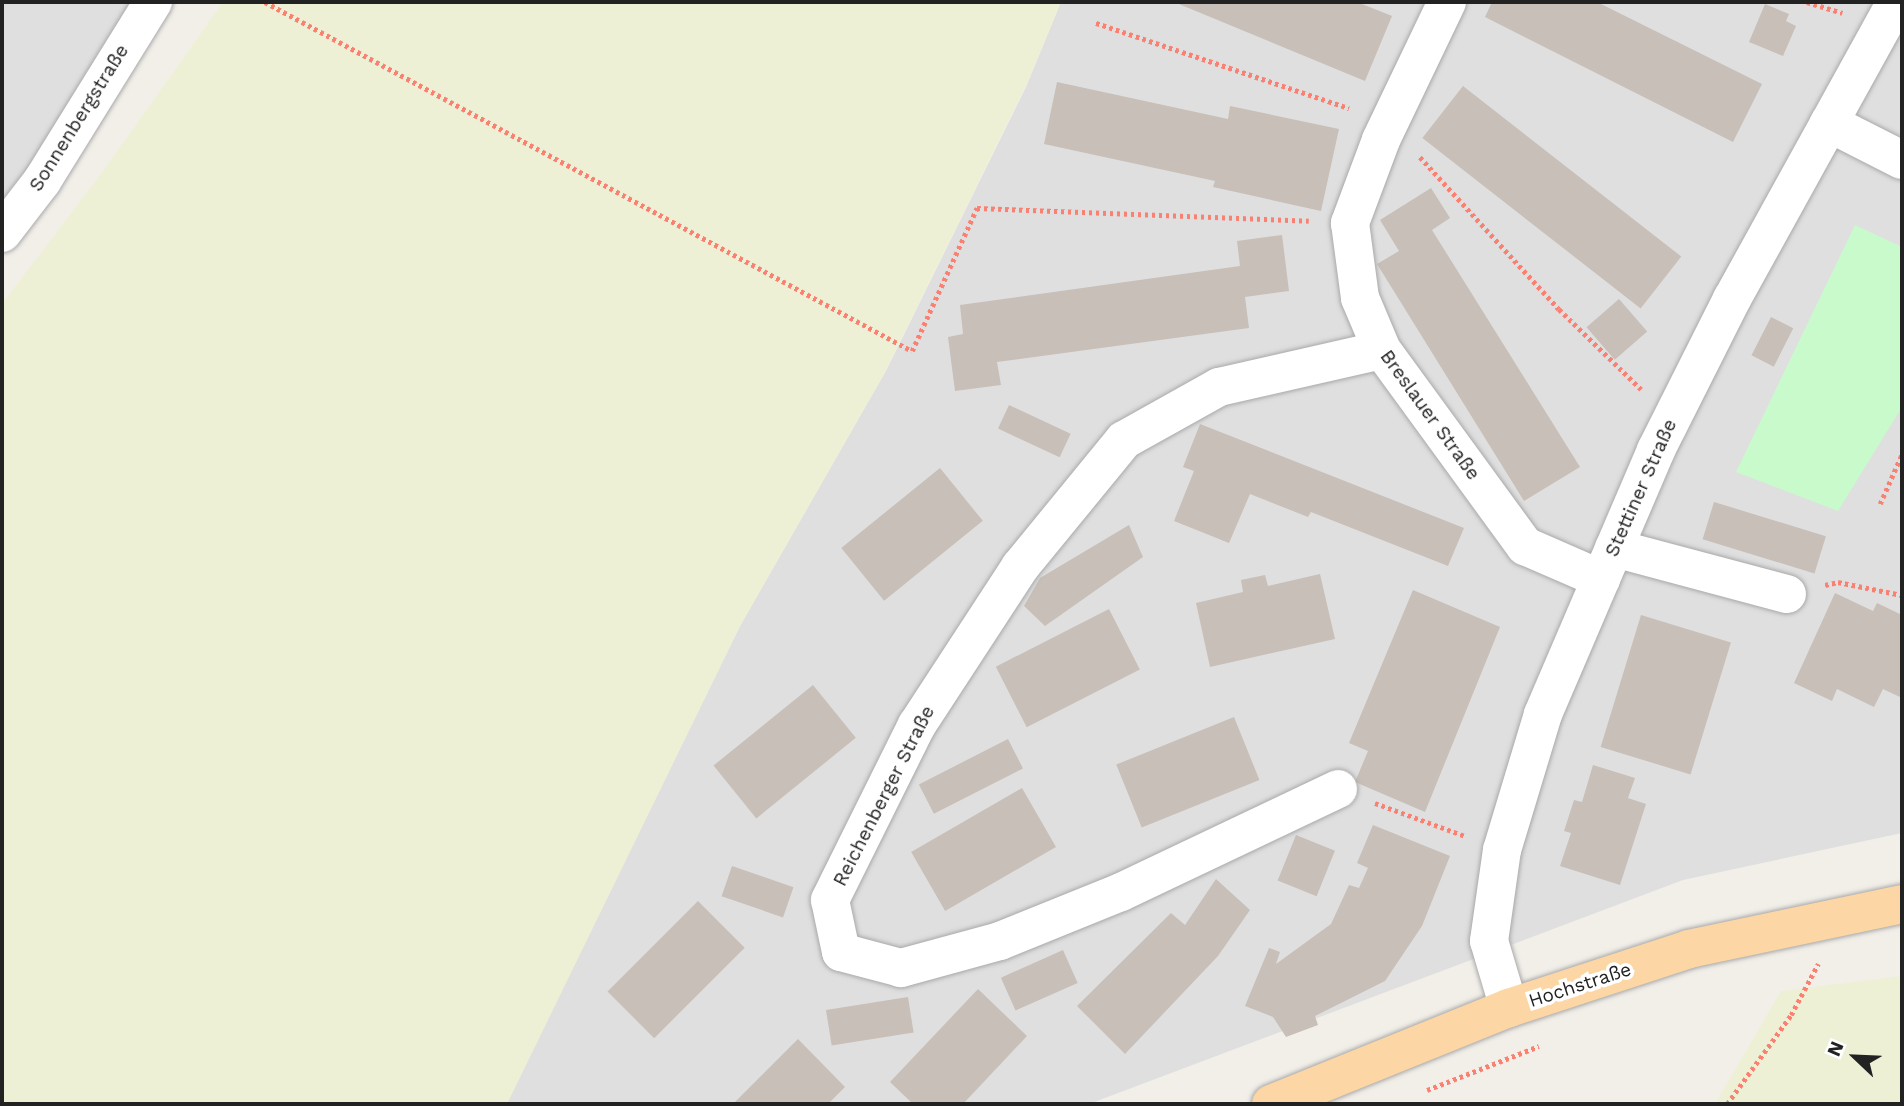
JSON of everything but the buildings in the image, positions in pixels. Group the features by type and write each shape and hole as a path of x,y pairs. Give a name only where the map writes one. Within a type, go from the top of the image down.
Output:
{"main road":[{"name":"Hochstraße","path":"1270,1104 1509,1008 1689,949 1902,904"}],"street":[{"name":"Sonnenbergstraße","path":"2,233 42,181 153,2"},
{"name":"Breslauer Straße","path":"1447,2 1381,140 1350,223 1360,298 1381,350 1525,546 1787,594"},
{"name":"Stettiner Straße","path":"1509,1008 1489,941 1502,850 1543,714 1656,450 1726,311 1896,2"},
{"path":"1829,123 1902,160"},
{"name":"Reichenberger Straße","path":"1338,789 1121,892 1000,941 901,968 841,952 830,900 918,725 1020,567 1124,440 1219,387 1381,350"}],"path":[{"path":"265,2 912,351 977,208 1350,223"},
{"path":"1880,504 1902,454"},
{"path":"1787,594 1838,582 1902,595"},
{"path":"1338,789 1502,850"},
{"path":"1809,958 1822,955"},
{"path":"1727,1104 1791,1015"},
{"path":"1416,1094 1552,1041"}],"shaded area":[{"path":"2,2 159,2 2,200"},
{"path":"1061,2 1902,2 1902,833 1683,880 1089,1104 506,1104 740,626 887,369 1026,87"}],"green space":[{"path":"223,2 1061,2 1029,79 884,374 740,626 507,1104 2,1104 2,304 106,167"},
{"path":"1855,225 1902,247 1902,407 1838,511 1736,472"},
{"path":"1902,976 1902,1104 1715,1104 1781,991"}]}
